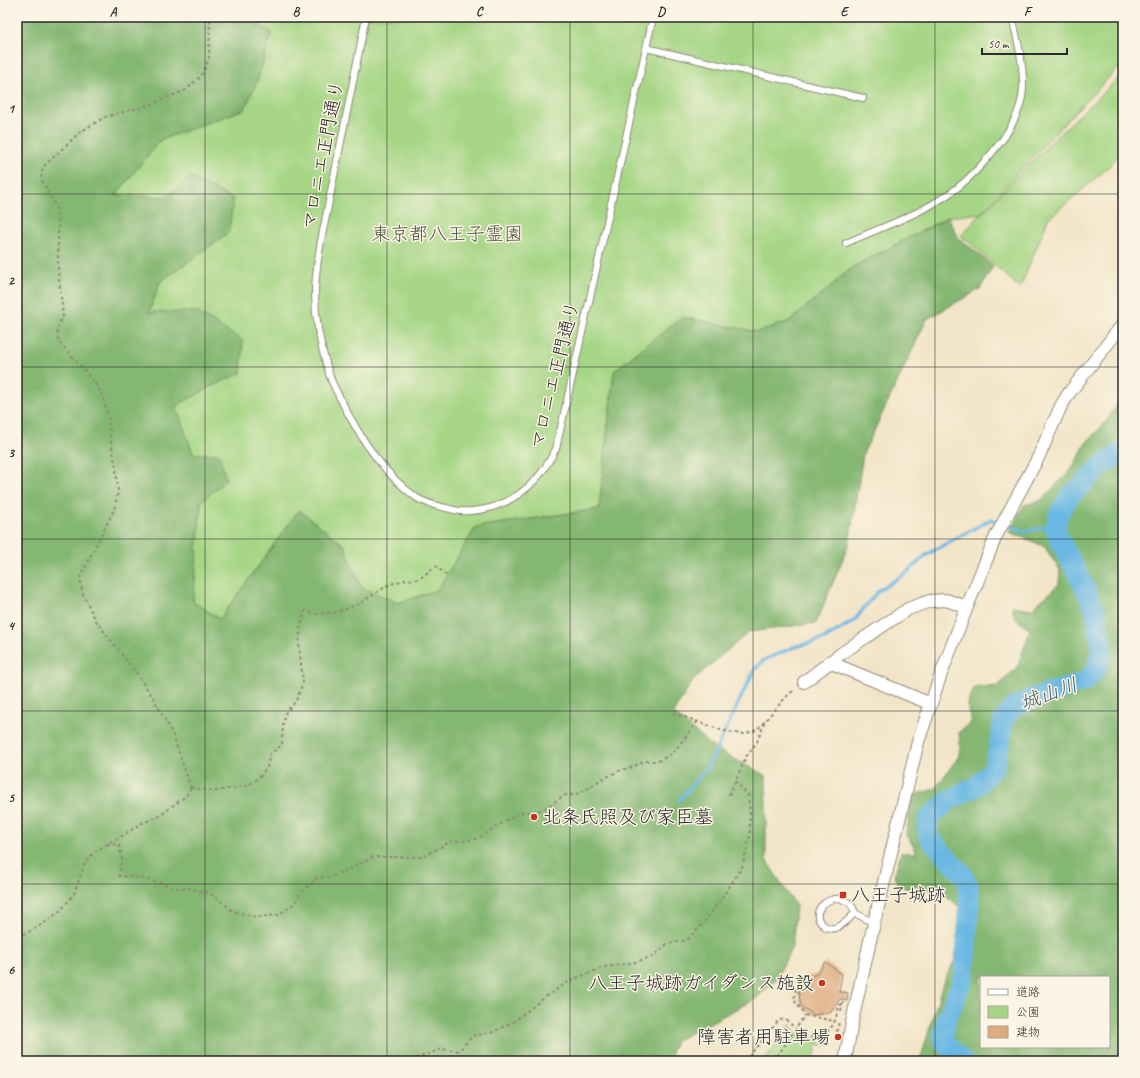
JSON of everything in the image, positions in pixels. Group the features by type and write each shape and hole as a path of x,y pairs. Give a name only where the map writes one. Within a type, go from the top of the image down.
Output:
{"street":[{"path":"845,1061 853,1017 874,923 918,742 967,607 996,536 1039,456 1061,406 1069,393 1123,324"},
{"path":"804,682 829,662 908,609 930,602 946,600 967,607"},
{"path":"829,662 931,704"}],"lane":[{"name":"マロニエ正門通り","path":"366,17 322,234 315,292 316,318 328,372 351,421 371,450 395,479 418,498 439,507 460,512 484,510 502,504 520,493 536,480 548,464 556,449 653,17"},
{"path":"846,243 931,205 958,187 981,166 998,145 1012,125 1020,103 1023,84 1018,43 1012,17"},
{"path":"646,48 863,98"},
{"path":"855,913 845,923 836,928 830,929 819,921 818,914 820,907 827,901 836,898 849,903 853,906 855,913 874,923"}],"path":[{"path":"191,788 173,735 154,699 135,671 96,621 82,592 80,577 114,510 118,492 116,468 108,416 102,395 97,386 81,366 58,341 57,329 63,316 58,269 58,221 55,205 41,179 43,167 80,132 105,118 152,104 186,90 202,75 209,58 210,17"},
{"path":"191,788 216,791 247,786 259,778 267,767 270,754 282,745 282,723 286,712 296,701 303,682 299,646 300,630 306,610 316,614 332,613 346,609 360,604 388,584 404,580 419,579 436,566 447,576"},
{"path":"673,713 721,730 744,734 757,730 785,698 804,682"},
{"path":"728,795 746,757 757,742 766,719"},
{"path":"107,844 118,845 122,858 119,876 134,877 162,883 173,888 190,888 211,894 233,911 257,917 278,915 294,904 300,894 317,878 330,877 354,868 373,857 422,857 452,841 466,841 479,838 522,812 542,810 565,795 574,795 621,770 633,767 644,761 658,761 672,754 698,722"},
{"path":"410,1061 442,1049 459,1051 472,1036 493,1032 513,1022 570,981 604,967 632,963 652,957 667,944 687,940 704,922 742,867 750,836 750,812 748,795 735,781"},
{"path":"17,936 46,922 61,910 74,894 85,863 93,853 142,823 160,816 185,797 191,788"},
{"path":"796,989 794,1000 805,1015 834,1021"},
{"path":"745,1061 779,1020 783,1018 786,1019 801,1034 814,1037 824,1034 832,1026 840,1005 842,1004"},
{"path":"774,1061 805,1015"}],"green space":[{"path":"17,17 243,17 272,32 258,79 245,109 160,140 116,195 167,197 190,177 233,199 229,232 160,282 149,312 197,312 243,341 241,373 216,384 176,406 193,454 219,454 226,480 201,502 193,602 220,619 299,510 345,546 361,587 398,603 437,590 476,527 599,509 614,371 682,317 758,332 790,321 853,267 948,217 958,237 993,266 980,289 927,319 863,454 849,544 816,623 749,632 694,679 673,713 714,748 766,776 766,860 796,906 792,947 776,979 757,998 677,1040 671,1051 673,1061 17,1061"},
{"name":"東京都八王子霊園","path":"243,17 1123,17 1123,63 1052,136 981,213 948,217 853,267 790,321 758,332 682,317 614,371 599,509 476,527 437,591 398,603 360,587 345,546 299,510 220,619 193,602 201,502 193,454 175,406 216,384 241,373 197,312 149,313 160,282 229,232 167,197 116,195 160,140 245,109 272,33"},
{"path":"1123,74 1123,151 1104,171 1048,219 1020,288 961,235 1054,139"},
{"path":"1123,396 1123,1061 920,1061 943,983 955,960 961,919 961,908 945,895 919,886 908,889 899,885 894,877 901,853 917,853 906,833 913,795 935,789 959,756 959,732 972,721 968,708 969,699 973,690 977,686 998,686 1018,666 1030,630 1015,618 1012,606 1032,609 1059,584 1060,570 1044,546 1009,532 1024,505 1040,501 1071,470 1086,443 1105,423"},
{"path":"790,1024 795,1032 813,1040 828,1034 826,1046 817,1044 814,1061 764,1061"}],"building":[{"name":"八王子城跡ガイダンス施設","path":"825,962 842,974 839,992 848,993 847,1001 840,999 831,1012 814,1015 801,1006 798,989 807,977 817,974"}],"waterway":[{"name":"城山川","path":"963,1061 945,1043 943,1036 946,1020 964,977 969,905 968,884 962,873 930,839 927,830 929,818 950,799 976,787 994,768 1003,720 1013,708 1033,698 1085,682 1095,671 1102,654 1096,612 1060,541 1055,528 1059,513 1070,496 1103,465 1123,451"},
{"path":"679,800 708,767 755,669 764,660 794,647 824,639 854,621 878,591 909,571 925,556 990,519 1025,532 1056,523"}],"place":[{"name":"北条氏照及び家臣墓","path":"534,817"},
{"name":"八王子城跡","path":"843,895"},
{"name":"八王子城跡ガイダンス施設","path":"822,983"},
{"name":"障害者用駐車場","path":"838,1037"}]}
